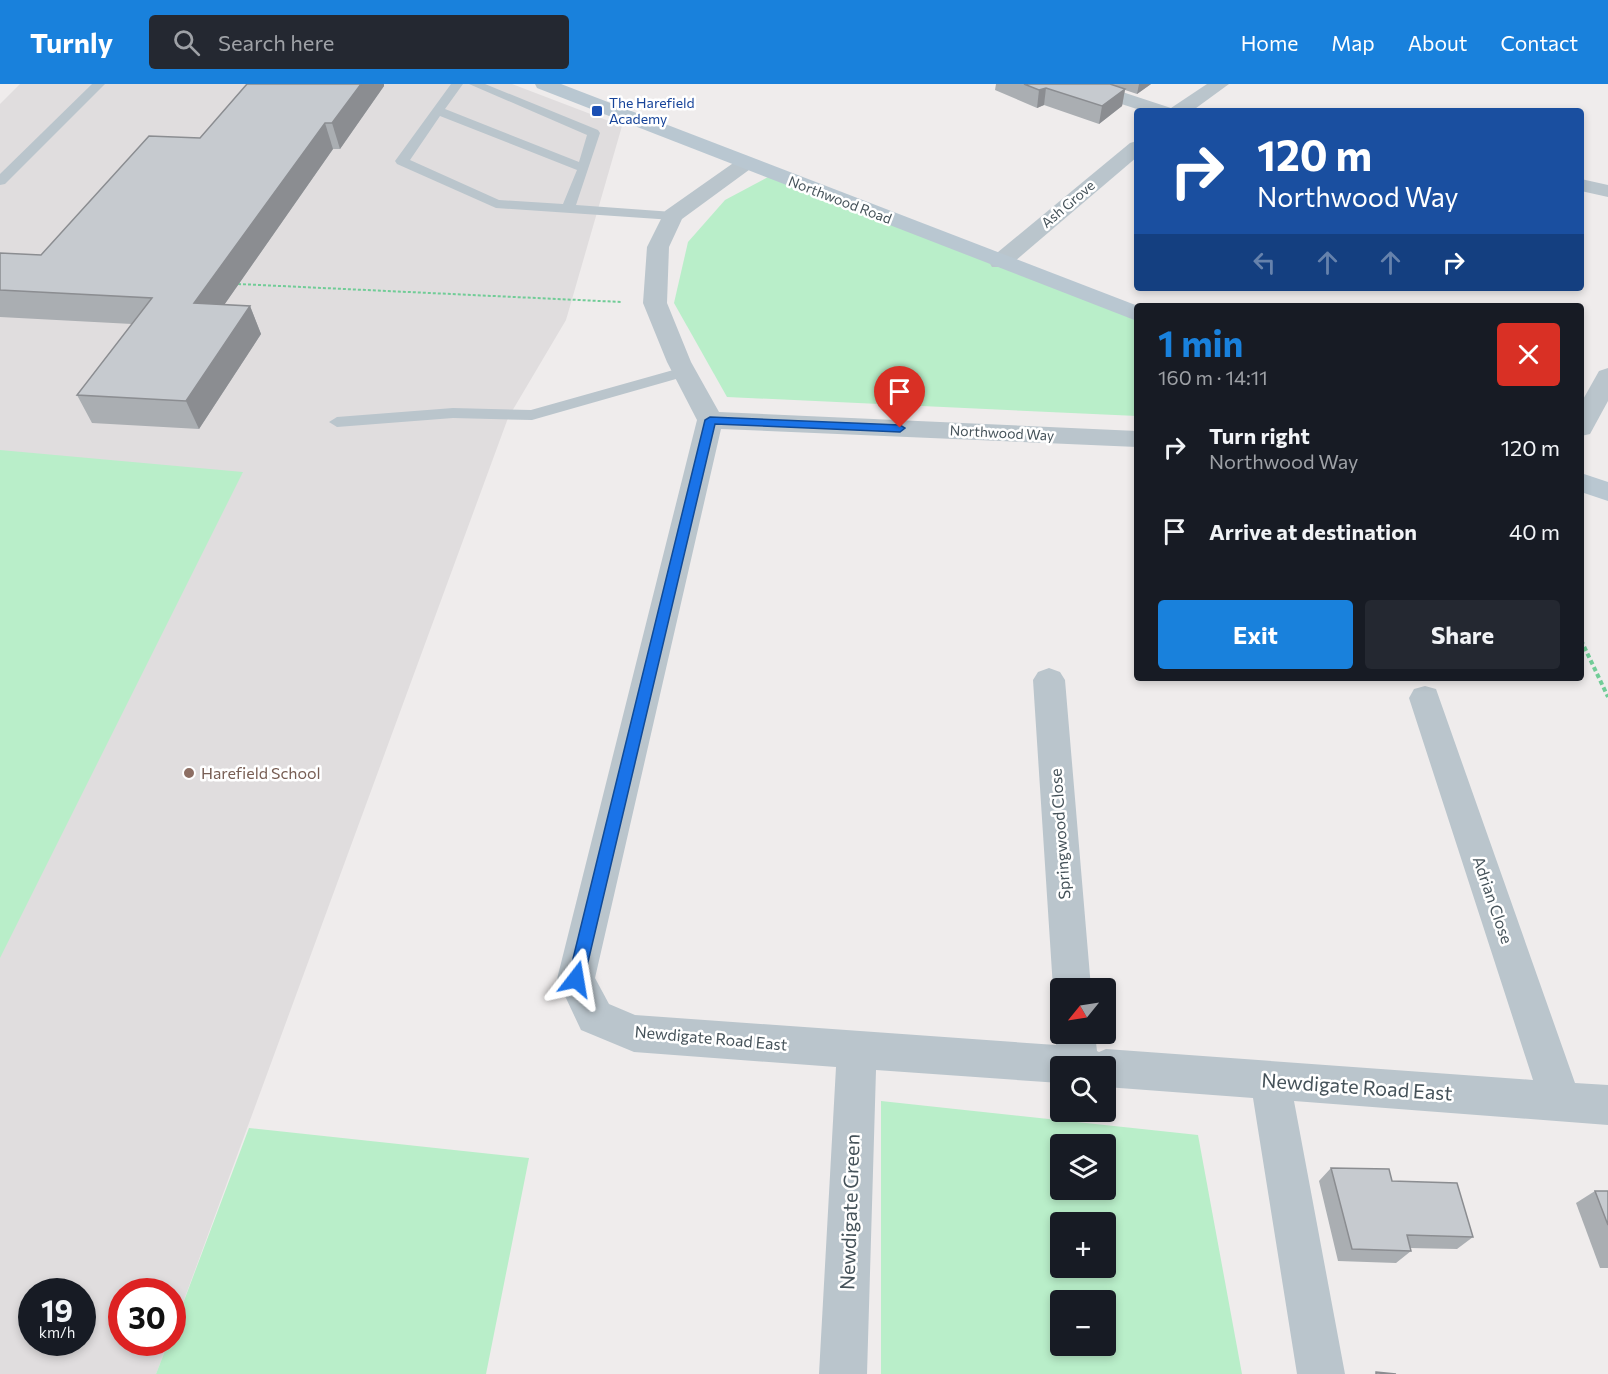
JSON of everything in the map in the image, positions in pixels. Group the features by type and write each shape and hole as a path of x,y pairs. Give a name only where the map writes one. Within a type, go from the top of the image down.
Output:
{"street":[{"name":"Northwood Road","path":"544,84 1134,313"},
{"path":"1079,84 1154,108"},
{"path":"1184,108 1220,84"},
{"name":"Ash Grove","path":"1000,262 1134,150"},
{"path":"710,420 684,372 655,303 658,247 673,216 746,163"},
{"path":"1584,186 1608,191"},
{"path":"1584,422 1608,376"},
{"name":"Northwood Way","path":"710,420 1134,439"},
{"name":"Newdigate Road East","path":"710,420 576,979 595,1017 634,1033 1050,1064"},
{"path":"1584,483 1608,492"},
{"name":"Springwood Close","path":"1049,680 1071,978"},
{"name":"Adrian Close","path":"1425,698 1561,1101"},
{"name":"Newdigate Green","path":"843,1374 856,1050"},
{"name":"Newdigate Road East","path":"1116,1069 1608,1105"},
{"path":"1270,1080 1321,1374"}],"lane":[{"path":"0,181 99,84"},
{"path":"457,84 440,111 402,161 496,204 673,216"},
{"path":"475,84 594,133 584,168 567,208"},
{"path":"440,111 584,168"},
{"path":"337,422 453,413 532,415 684,372"}],"path":[{"path":"238,284 655,303"},
{"path":"1584,646 1608,697"}],"shaded area":[{"name":"Harefield School","path":"20,84 512,84 622,126 566,320 508,418 186,1295 186,1278 108,1278 108,1356 163,1356 156,1374 0,1374 0,104"}],"green space":[{"path":"770,176 1134,318 1134,416 727,397 674,303 688,242 725,200"},
{"path":"0,450 243,472 0,958"},
{"path":"881,1101 1050,1119 1050,1122 1077,1122 1198,1135 1242,1374 881,1374"},
{"path":"249,1128 529,1158 486,1374 156,1374 163,1356 186,1356 186,1295"}],"building":[{"path":"247,84 361,84 332,123 325,123 194,303 250,306 186,401 77,395 152,298 0,290 0,253 41,255 149,136 200,138"},
{"path":"1024,84 1110,84 1125,89 1102,106 1046,88 1039,90"},
{"path":"1331,1168 1389,1169 1392,1181 1457,1183 1473,1237 1407,1235 1411,1251 1352,1249"},
{"path":"1595,1191 1608,1191 1608,1225"}],"place":[{"name":"The Harefield Academy","path":"597,111"},
{"name":"Harefield School","path":"189,773"}],"route":[{"path":"576,979 710,420 900,428"}]}
